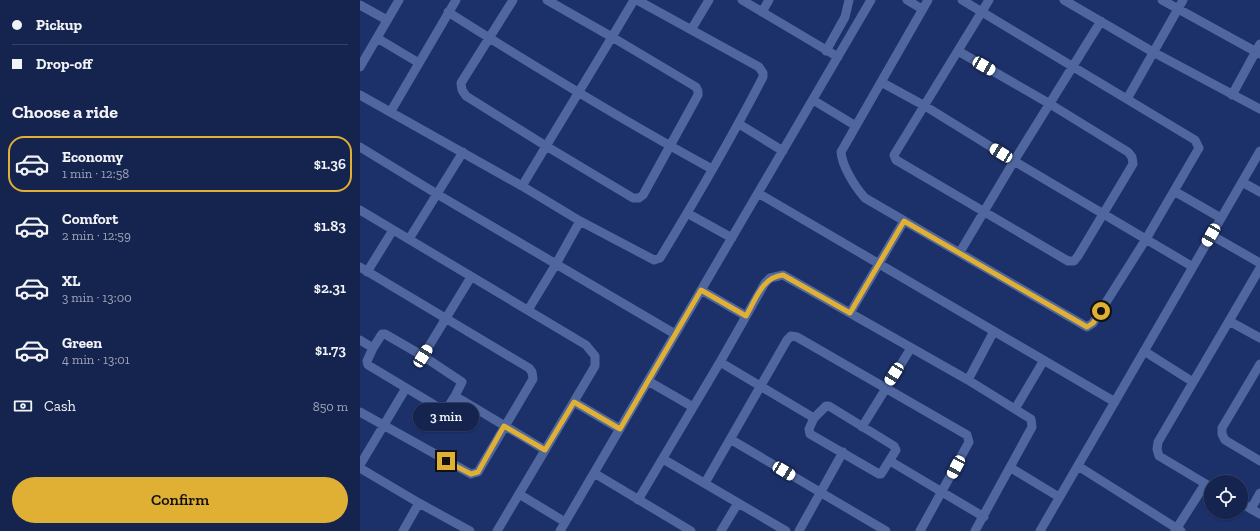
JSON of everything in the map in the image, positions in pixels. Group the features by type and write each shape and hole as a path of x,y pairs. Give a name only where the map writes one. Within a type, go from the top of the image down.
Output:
{"street":[{"path":"360,67 399,0"},
{"path":"390,111 420,63 456,0"},
{"path":"513,0 461,83 462,90 466,96 546,146 633,198 639,198 643,195 671,146 698,95 698,91 696,87 547,0"},
{"path":"360,94 522,186 580,221 654,260 660,258 688,213 739,124 763,77 761,70 759,67 635,0 522,186"},
{"path":"691,30 709,0"},
{"path":"742,0 838,57"},
{"path":"762,12 769,0"},
{"path":"826,51 845,17 849,0"},
{"path":"560,531 871,0"},
{"path":"907,0 922,9"},
{"path":"928,0 841,152 842,162 865,198 1087,327 1093,323 1146,239 1199,148 1198,145 1195,140 962,0"},
{"path":"958,51 1050,104 1128,152 1132,157 1133,164 1078,256 1074,260 1068,261 894,158 894,155 924,106 982,12 990,0"},
{"path":"1064,0 1153,52 1260,109"},
{"path":"1162,0 1259,50 1232,95"},
{"path":"1127,99 1183,0"},
{"path":"360,5 387,20"},
{"path":"448,12 578,93 712,169"},
{"path":"960,252 1014,161 1101,21"},
{"path":"377,38 420,63"},
{"path":"881,82 924,106 1192,267"},
{"path":"813,100 856,126"},
{"path":"739,124 783,151"},
{"path":"360,147 675,334"},
{"path":"1040,531 1260,151"},
{"path":"409,239 463,152"},
{"path":"1242,182 1260,192"},
{"path":"1174,191 1221,218"},
{"path":"758,193 1115,402"},
{"path":"360,210 586,345 595,356 595,366 497,531"},
{"path":"688,213 732,238"},
{"path":"528,310 580,221"},
{"path":"850,313 904,221"},
{"path":"360,412 471,474 478,472 533,379 532,372 529,368 364,270 393,230"},
{"path":"1211,235 1260,263"},
{"path":"1204,483 1159,456 1157,449 1158,442 1260,268"},
{"path":"638,500 765,283 770,278 783,275 968,380 1030,419 1032,427 1011,468 975,531"},
{"path":"423,356 471,277"},
{"path":"701,290 746,316"},
{"path":"1229,321 1260,338"},
{"path":"968,380 994,331"},
{"path":"384,334 423,356 462,382 446,410 442,410 368,365 367,361 373,348 380,336 384,334"},
{"path":"705,483 787,340 791,336 797,337 967,435 969,438 969,442 920,531"},
{"path":"360,340 373,348"},
{"path":"862,427 911,348"},
{"path":"1144,351 1193,382"},
{"path":"1015,409 1044,360"},
{"path":"720,362 814,418"},
{"path":"1260,364 1222,428 1222,434 1225,440 1260,461"},
{"path":"648,381 693,407"},
{"path":"406,388 360,466 418,503 470,531"},
{"path":"455,396 545,450"},
{"path":"574,402 620,429"},
{"path":"828,406 894,446 896,450 882,474 879,474 810,434 809,429 814,418 823,407 828,406"},
{"path":"730,439 886,531"},
{"path":"799,531 843,452"},
{"path":"663,459 786,531"},
{"path":"890,461 984,517"},
{"path":"1078,466 1177,530 1204,491"},
{"path":"1011,468 1059,497"},
{"path":"594,473 691,531"},
{"path":"1251,509 1260,493"},
{"path":"519,494 565,522"},
{"path":"402,531 418,503"},
{"path":"721,531 738,503"},
{"path":"1248,507 1260,514"}],"route":[{"path":"446,461 471,474 475,474 478,472 504,426 545,450 574,402 620,429 701,290 746,316 765,283 770,278 783,275 850,313 904,221 960,252 1087,327 1093,323 1101,311"}]}
